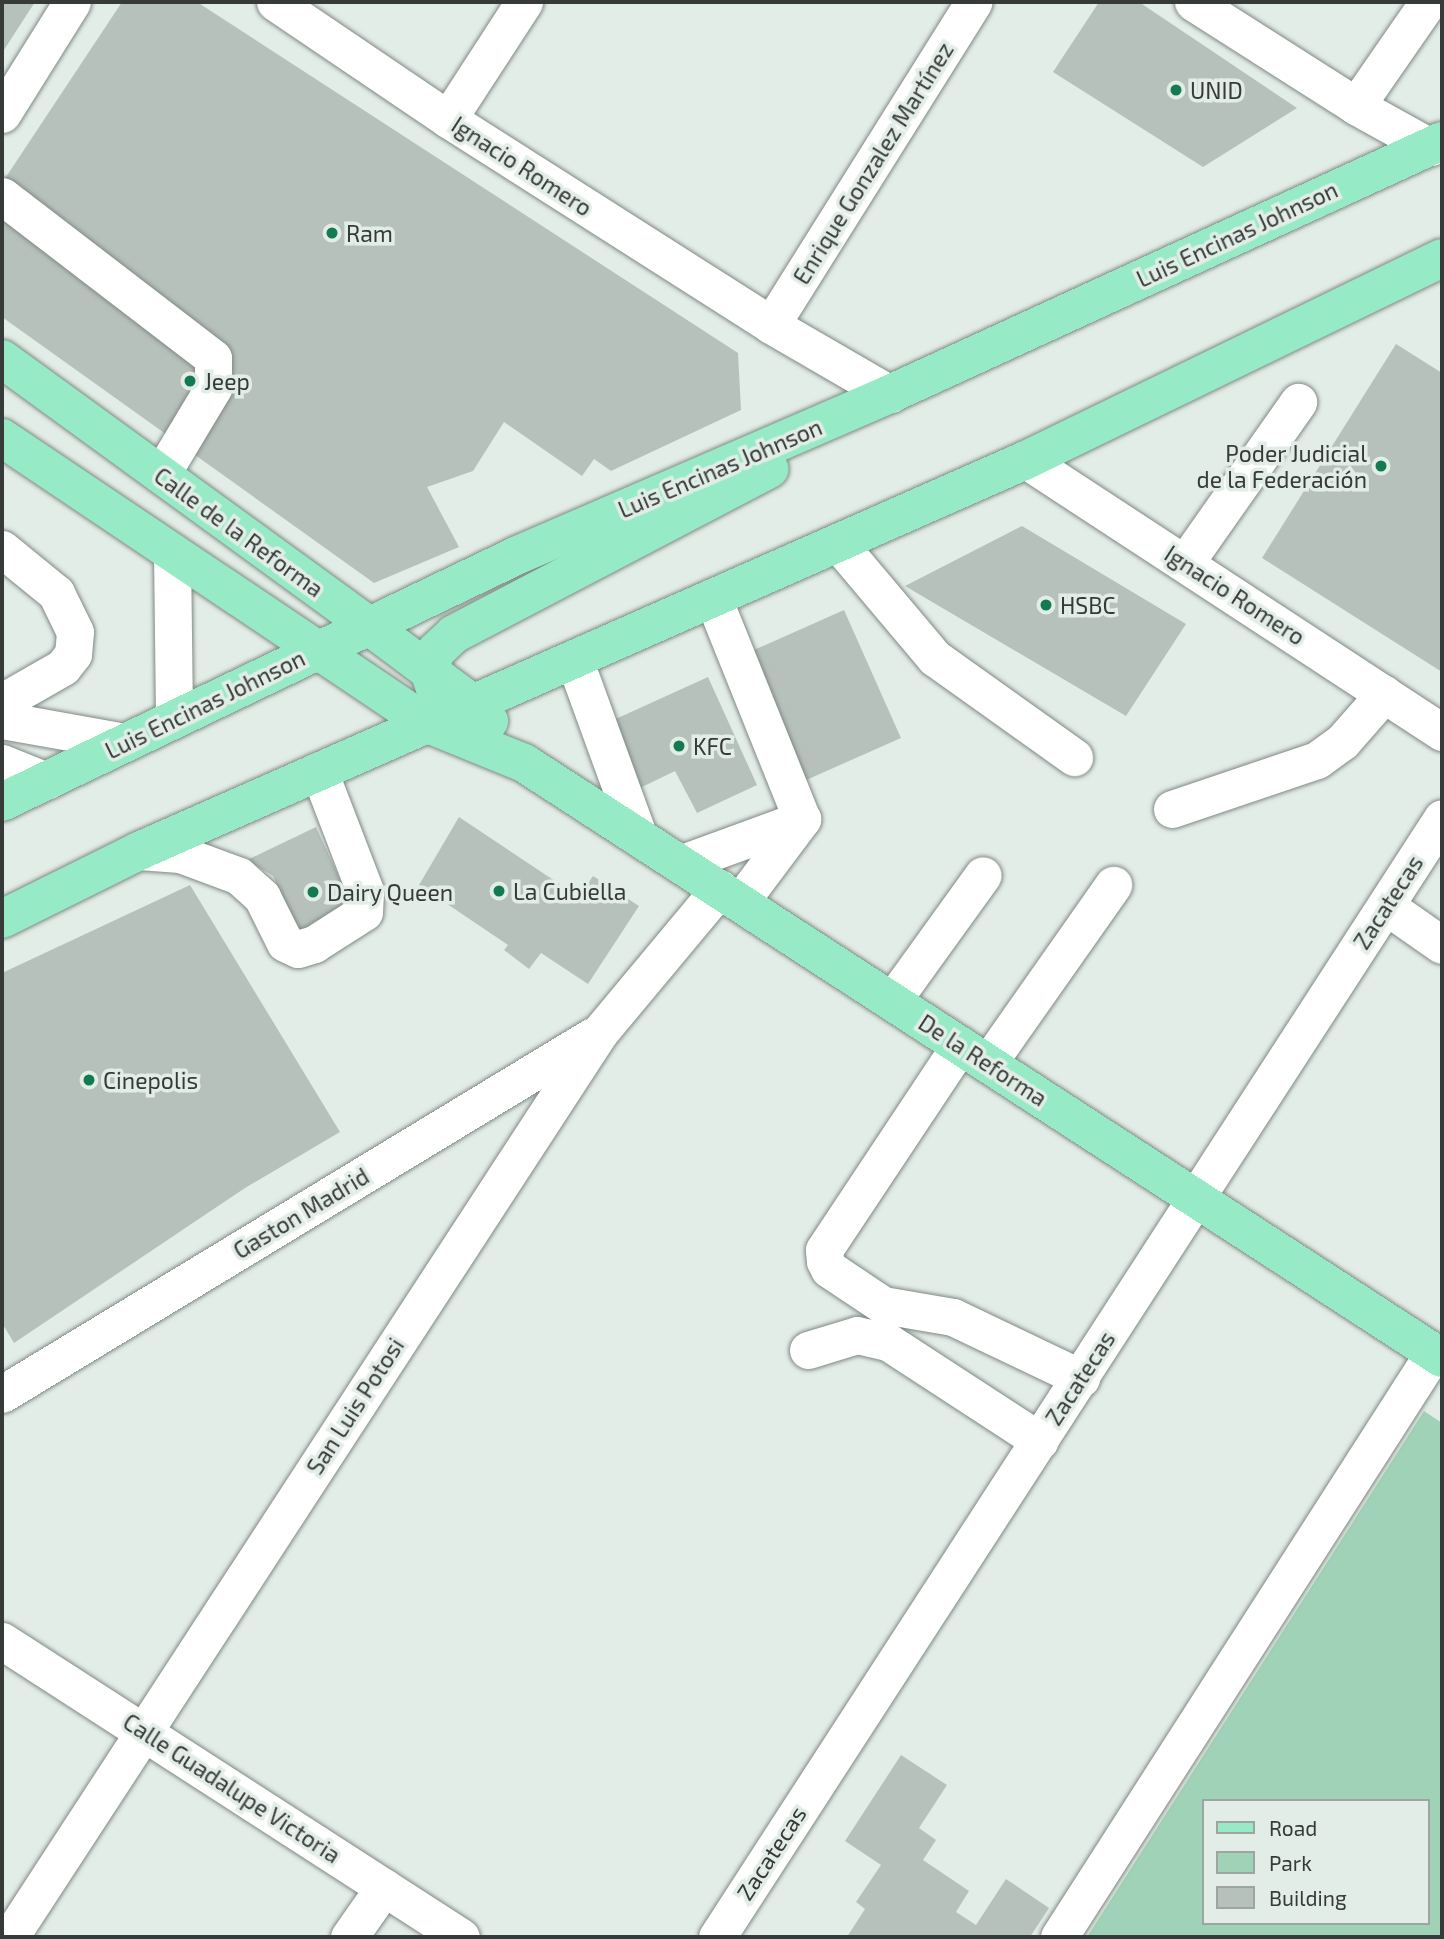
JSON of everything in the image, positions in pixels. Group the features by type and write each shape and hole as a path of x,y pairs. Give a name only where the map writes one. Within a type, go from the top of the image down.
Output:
{"main road":[{"name":"Luis Encinas Johnson","path":"2,802 369,626 1438,147"},
{"path":"2,919 139,851 1026,460 1442,258"},
{"name":"Calle de la Reforma","path":"2,359 429,671"},
{"path":"453,714 436,694 429,671 436,651 454,634 752,481 847,413"},
{"path":"2,438 317,650 453,714"},
{"name":"De la Reforma","path":"453,714 524,763 1438,1355"},
{"name":"De la Reforma","path":"453,714 524,763"}],"street":[{"path":"2,114 72,2"},
{"name":"Ignacio Romero","path":"275,2 448,119 771,325 890,394"},
{"path":"448,119 524,2"},
{"name":"Enrique Gonzalez Martínez","path":"771,325 974,2"},
{"path":"1193,2 1356,106 1438,147"},
{"path":"1356,106 1428,2"},
{"path":"2,196 213,358 213,388 161,475"},
{"path":"1185,563 1298,402"},
{"name":"Ignacio Romero","path":"1026,460 1442,732"},
{"path":"838,543 918,643 1074,757"},
{"path":"2,549 56,593 69,613 75,632 73,654 63,667 2,702"},
{"path":"172,552 174,719"},
{"path":"682,863 802,819 713,598"},
{"path":"574,659 638,835"},
{"path":"1172,809 1317,760 1342,742 1384,694"},
{"path":"2,720 126,741"},
{"path":"2,763 47,781"},
{"path":"139,851 180,854 239,876 262,897 285,943 298,949 313,944 364,912 365,891 318,771"},
{"name":"Zacatecas","path":"717,1937 1442,818"},
{"name":"San Luis Potosi","path":"10,1937 600,1032 802,819"},
{"path":"892,1001 983,875"},
{"path":"1080,1378 953,1317 883,1305 829,1269 824,1250 974,1054 1113,885"},
{"path":"1386,906 1442,945"},
{"name":"Gaston Madrid","path":"2,1394 600,1032"},
{"path":"808,1350 857,1335 888,1342 1040,1441"},
{"path":"1059,1937 1438,1355"},
{"name":"Calle Guadalupe Victoria","path":"2,1641 461,1937"},
{"path":"349,1937 384,1887"}],"green space":[{"path":"1424,1411 1442,1423 1442,1937 1087,1937"}],"building":[{"path":"2,2 35,2 2,53"},
{"name":"Ram","path":"122,2 197,2 738,353 741,410 611,471 594,459 582,476 504,422 473,471 427,487 459,547 374,583 2,317 2,183"},
{"name":"UNID","path":"1099,2 1139,2 1297,108 1203,167 1053,72"},
{"name":"Poder Judicial de la Federación","path":"1396,344 1442,373 1442,672 1262,558"},
{"name":"HSBC","path":"1022,526 1186,624 1126,716 905,586"},
{"path":"844,610 901,738 804,781 747,653"},
{"name":"KFC","path":"708,677 757,785 697,813 675,771 638,789 609,722"},
{"name":"La Cubiella","path":"459,817 579,897 593,876 639,906 588,984 541,953 529,969 504,950 508,945 419,885"},
{"name":"Dairy Queen","path":"316,827 353,908 301,935 273,876 247,860"},
{"name":"Cinepolis","path":"190,885 340,1132 245,1188 14,1343 2,1323 2,973"},
{"path":"901,1755 947,1785 919,1828 936,1840 923,1860 969,1891 956,1912 976,1925 1006,1879 1049,1908 1030,1937 847,1937 865,1909 856,1902 881,1865 845,1841"}],"place":[{"name":"UNID","path":"1176,90"},
{"name":"Ram","path":"332,233"},
{"name":"Jeep","path":"190,381"},
{"name":"Poder Judicial de la Federación","path":"1381,466"},
{"name":"HSBC","path":"1046,605"},
{"name":"KFC","path":"679,746"},
{"name":"La Cubiella","path":"499,891"},
{"name":"Dairy Queen","path":"313,892"},
{"name":"Cinepolis","path":"89,1080"}]}
